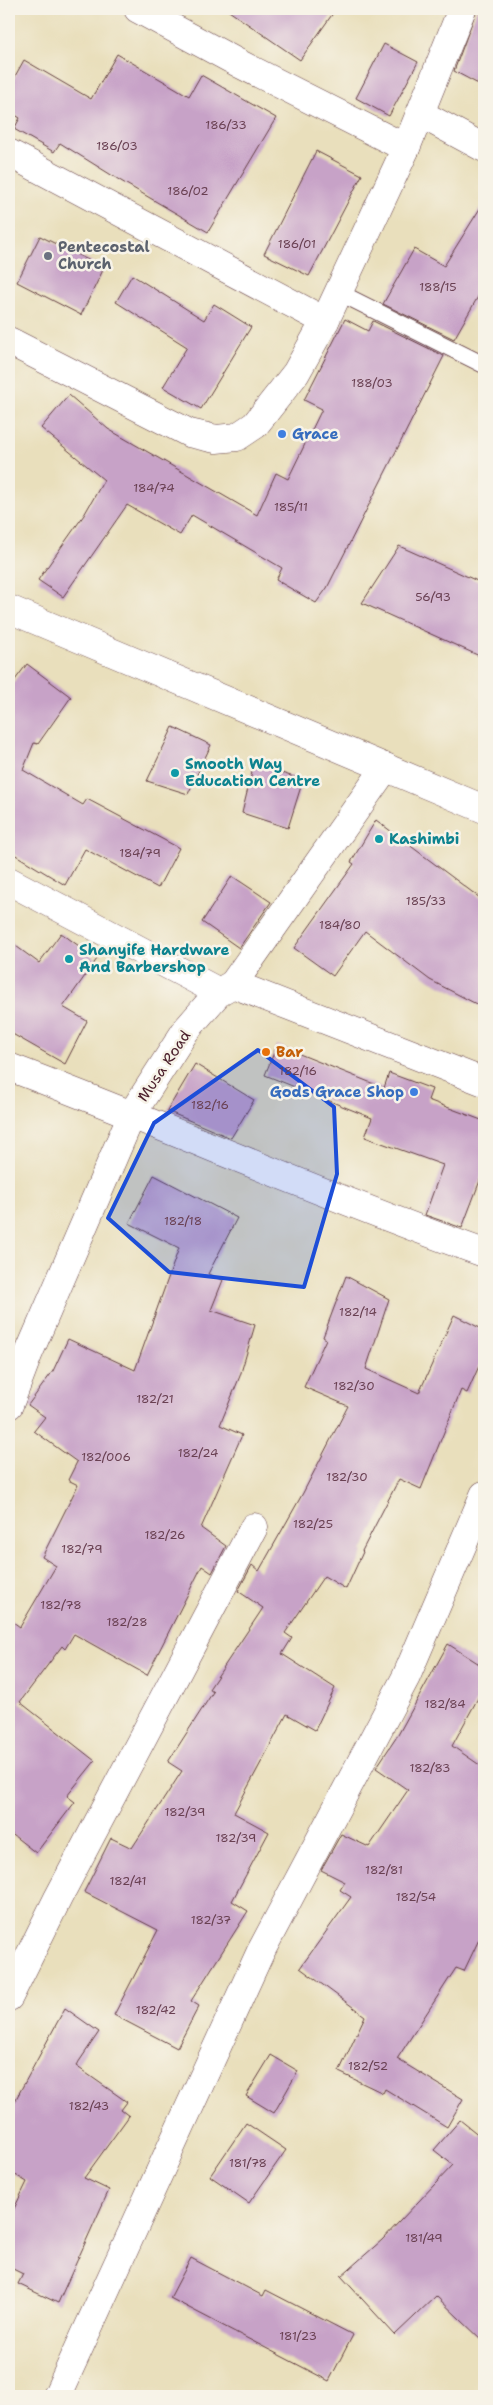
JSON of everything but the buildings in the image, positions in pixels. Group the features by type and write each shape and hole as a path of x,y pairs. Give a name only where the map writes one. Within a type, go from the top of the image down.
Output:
{"street":[{"path":"138,9 240,64 406,148"},
{"path":"9,342 189,433 216,439 237,437 255,425 296,373 325,321 421,114 462,9"},
{"path":"421,114 484,148"},
{"path":"9,153 325,321"},
{"path":"9,609 484,809"},
{"name":"Musa Road","path":"9,1405 18,1351 132,1114 186,1030 226,988 386,767"},
{"path":"9,881 226,988 484,1082"},
{"path":"9,1067 132,1114 413,1228 484,1253"},
{"path":"57,2396 260,1953 406,1677 484,1495"},
{"path":"9,1997 58,1898 254,1527"}],"lane":[{"path":"338,292 484,365"}],"highlighted area":[{"path":"258,1050 334,1107 337,1174 304,1287 169,1272 108,1218 154,1123"}],"place":[{"name":"Pentecostal Church","path":"48,256"},
{"name":"Grace","path":"282,434"},
{"name":"Smooth Way Education Centre","path":"175,773"},
{"name":"Kashimbi","path":"379,839"},
{"name":"Shanyife Hardware And Barbershop","path":"69,959"},
{"name":"Bar","path":"266,1052"},
{"name":"Gods Grace Shop","path":"414,1092"}]}
